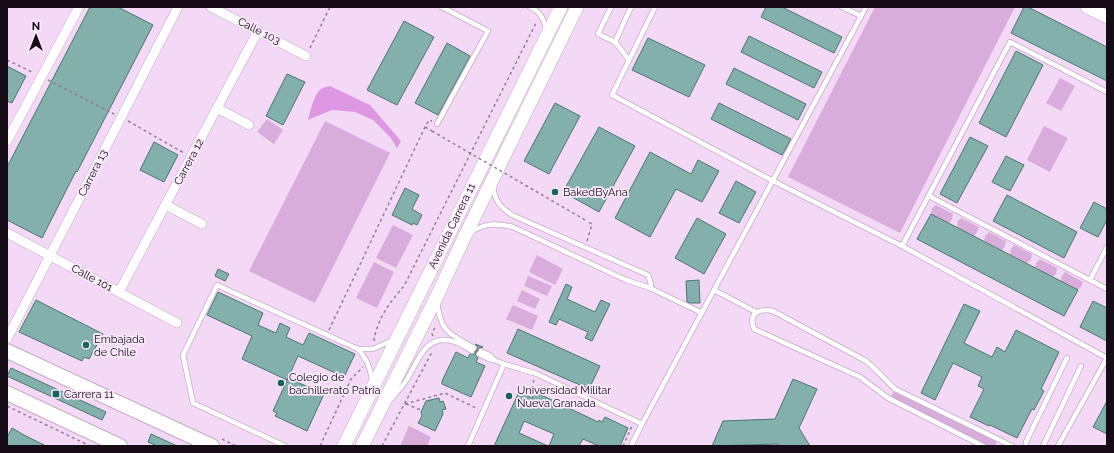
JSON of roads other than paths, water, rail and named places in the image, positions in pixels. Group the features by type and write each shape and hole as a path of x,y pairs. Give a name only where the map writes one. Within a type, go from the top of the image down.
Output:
{"main road":[{"name":"Avenida Carrera 11","path":"344,446 561,7"},
{"name":"Avenida Carrera 11","path":"362,446 436,298 577,7"},
{"path":"1087,7 1107,17"},
{"path":"7,343 212,446"},
{"path":"7,393 116,445"}],"street":[{"path":"7,141 79,7"},
{"name":"Carrera 13","path":"7,343 178,7"},
{"name":"Calle 103","path":"211,7 306,56"},
{"name":"Carrera 12","path":"119,292 258,31"},
{"path":"218,108 249,125"},
{"path":"166,205 202,224"},
{"name":"Calle 101","path":"7,233 177,323"}],"lane":[{"path":"437,124 488,31 442,7"},
{"path":"530,7 540,14 544,22 546,38"},
{"path":"611,7 598,34 615,42 629,60"},
{"path":"615,42 631,7"},
{"path":"655,7 612,95 773,181 902,246 1107,358 1058,446"},
{"path":"842,7 861,16"},
{"path":"631,446 866,7"},
{"path":"902,246 1010,42 1107,92"},
{"path":"493,178 495,195 503,209 512,215 648,275 650,288"},
{"path":"929,196 1107,289"},
{"path":"465,236 475,229 488,224 496,223 513,227 626,280 650,288 702,313"},
{"path":"1090,280 1107,247"},
{"path":"285,446 193,403 183,355 216,285 358,350 368,362 371,371 372,388"},
{"path":"714,290 756,312"},
{"path":"376,418 407,380 423,352 435,341 449,340 473,349 451,335 441,322 436,298"},
{"path":"983,446 888,398 860,377 754,329 752,324 753,317 756,312 764,309 773,312 866,361 895,389 1012,446"},
{"path":"358,350 377,348 397,338"},
{"path":"480,353 491,356 494,360 504,364 537,374 642,424"},
{"path":"1026,446 1026,442 1067,358"},
{"path":"468,446 504,364"},
{"path":"1043,446 1082,366"}],"place":[{"name":"BakedByAna","path":"555,192"},
{"name":"Embajada de Chile","path":"86,345"},
{"name":"Colegio de bachillerato Patria","path":"281,383"},
{"name":"Carrera 11","path":"56,394"},
{"name":"Universidad Militar Nueva Granada","path":"509,396"}]}
